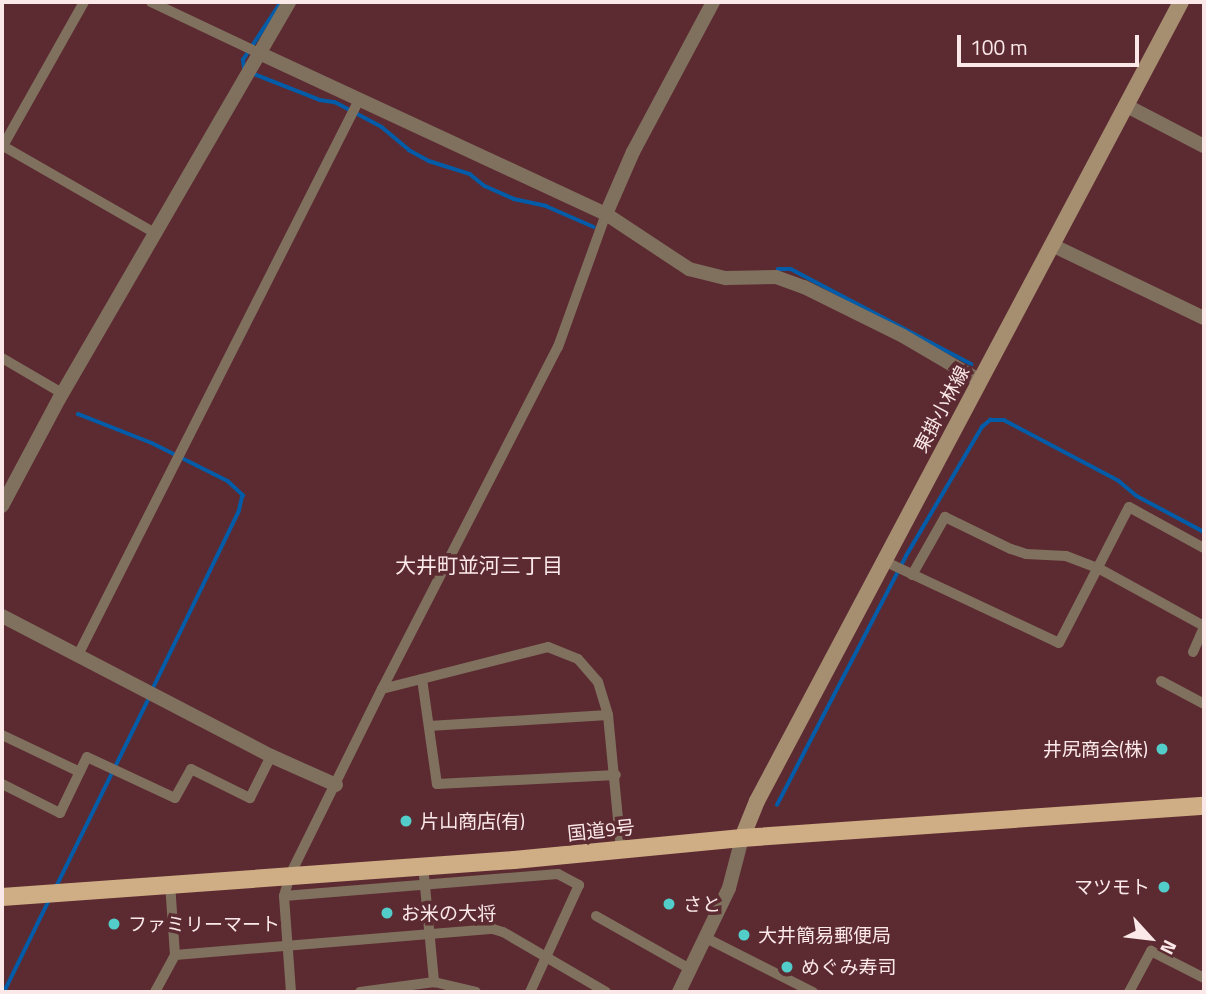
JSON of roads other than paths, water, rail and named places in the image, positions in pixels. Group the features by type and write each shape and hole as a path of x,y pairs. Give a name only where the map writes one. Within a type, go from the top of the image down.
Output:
{"highway":[{"name":"国道9号","path":"2,897 290,875 424,874 621,849 742,838 1204,806"}],"main road":[{"name":"東掛小林線","path":"742,838 757,801 1181,2"}],"street":[{"path":"84,2 2,147 155,233"},
{"path":"151,2 606,215 689,269 726,278 776,277 804,287 903,335 980,381"},
{"path":"2,506 62,393 289,2"},
{"path":"291,992 284,896 290,875 558,346 606,215 633,152 713,2"},
{"path":"79,653 359,100"},
{"path":"1127,106 1204,146"},
{"path":"1052,245 1204,318"},
{"path":"2,358 62,393"},
{"path":"884,561 1059,643 1129,507 1204,548"},
{"path":"912,575 945,517 1011,549 1026,554 1066,556 1098,568 1204,626 1193,652"},
{"path":"2,616 79,653 271,756 336,785"},
{"path":"382,689 548,647 578,659 598,682 608,715 616,775 621,849"},
{"path":"422,679 437,784 616,775"},
{"path":"1161,681 1204,704"},
{"path":"429,726 608,715"},
{"path":"2,735 80,772"},
{"path":"2,784 60,813 87,757 175,798 191,769 250,798 271,756"},
{"path":"679,992 729,887 742,838"},
{"path":"284,896 424,874 558,874 579,885 530,992"},
{"path":"424,874 434,982"},
{"path":"155,992 175,955 170,884"},
{"path":"596,916 691,969"},
{"path":"175,955 493,929 503,932 606,992"},
{"path":"706,938 813,992"},
{"path":"1129,992 1151,951 1204,978"},
{"path":"360,992 434,982 469,991"}],"waterway":[{"path":"244,68 243,60 281,2"},
{"path":"254,74 320,100 335,102 382,127 409,150 429,161 470,174 485,186 514,199 546,206 594,227"},
{"path":"778,269 791,269 971,364"},
{"path":"78,414 152,443 228,481 243,495 239,512 153,689"},
{"path":"777,805 906,556 982,427 990,420 1004,420 1119,481 1137,496 1204,532"},
{"path":"56,887 150,696"},
{"path":"4,992 49,900"}],"place":[{"name":"井尻商会(株)","path":"1162,749"},
{"name":"片山商店(有)","path":"406,821"},
{"name":"マツモト","path":"1164,887"},
{"name":"さと","path":"669,904"},
{"name":"お米の大将","path":"387,913"},
{"name":"ファミリーマート","path":"114,924"},
{"name":"大井簡易郵便局","path":"744,935"},
{"name":"めぐみ寿司","path":"787,967"}],"district":[{"name":"大井町並河三丁目","path":"479,565"}]}
